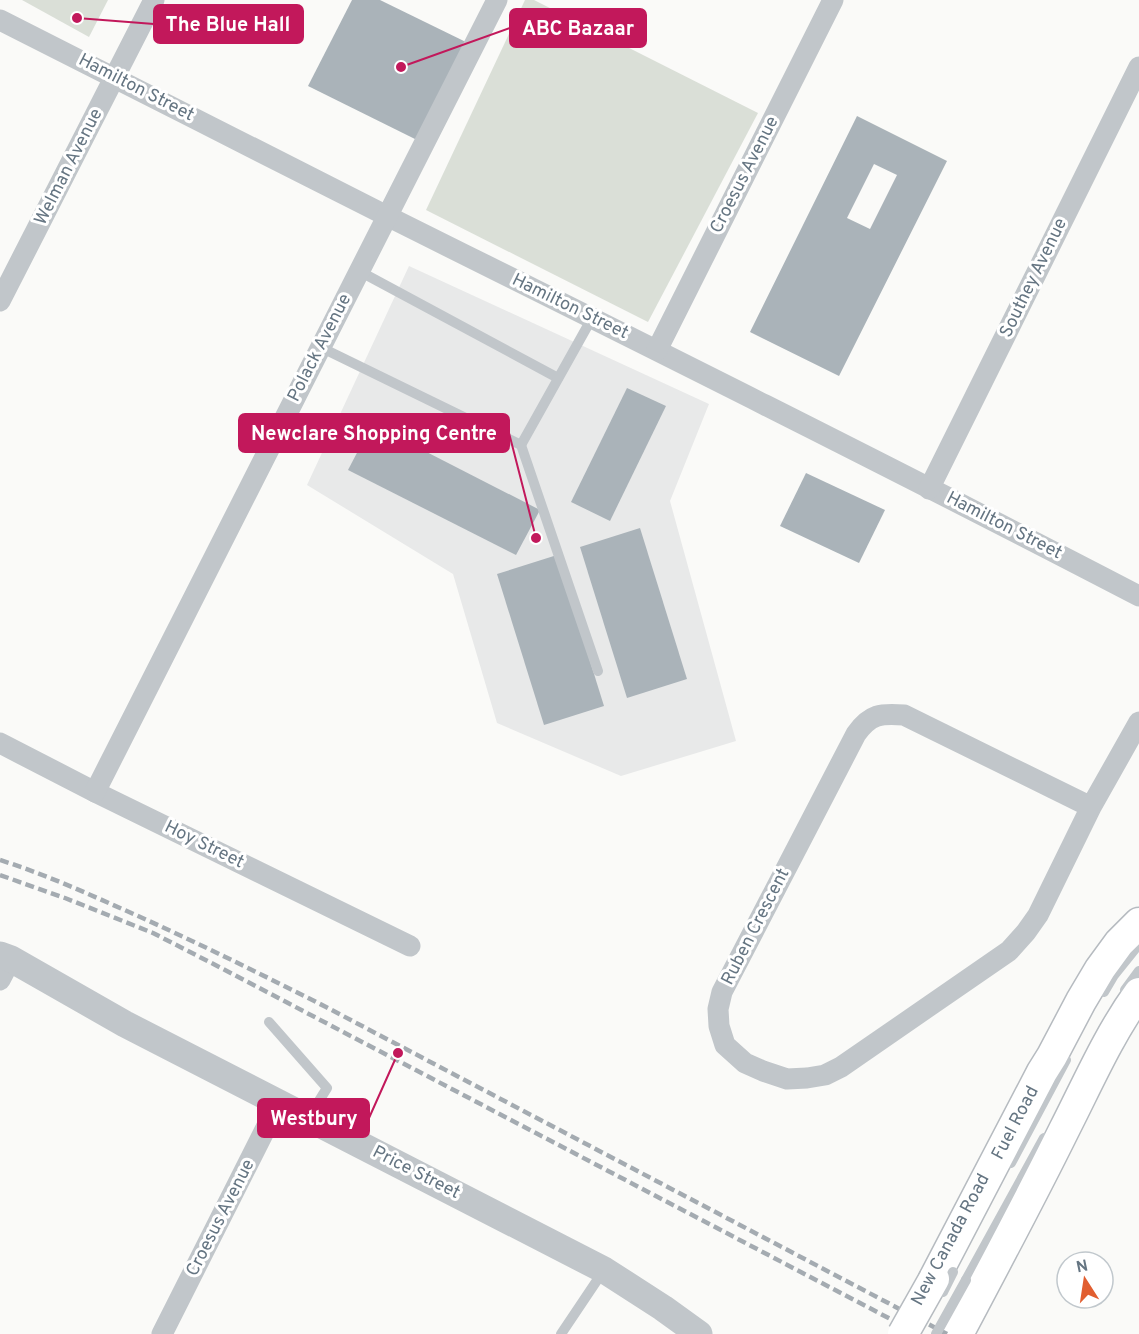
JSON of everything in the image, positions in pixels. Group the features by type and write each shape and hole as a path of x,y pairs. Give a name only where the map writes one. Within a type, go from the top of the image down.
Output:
{"main road":[{"name":"Fuel Road","path":"903,1334 941,1285 993,1164 1081,1000 1119,943 1139,922"},
{"path":"958,1334 974,1284 1064,1131 1105,1046 1127,1009 1129,997"}],"street":[{"name":"Welman Avenue","path":"0,301 154,0"},
{"name":"Polack Avenue","path":"95,792 497,0"},
{"name":"Croesus Avenue","path":"657,350 833,0"},
{"name":"Hamilton Street","path":"0,20 657,350 1139,596"},
{"name":"Southey Avenue","path":"929,489 1139,67"},
{"name":"Ruben Crescent","path":"1091,807 904,715 876,715 864,723 856,734 722,992 718,1009 719,1026 725,1045 745,1063 787,1079 825,1075 841,1067 1009,951 1038,915 1091,807 1139,722"},
{"name":"Hoy Street","path":"0,742 95,792 410,946"},
{"name":"Price Street","path":"4,965 279,1102 604,1270 698,1334"},
{"name":"Croesus Avenue","path":"162,1334 279,1102"}],"lane":[{"path":"358,271 558,378"},
{"path":"521,445 592,318"},
{"path":"320,347 521,445 598,671"},
{"path":"1097,1002 1114,975 1139,944"},
{"path":"1129,997 1139,971"},
{"path":"269,1022 327,1088 309,1118"},
{"name":"New Canada Road","path":"1003,1178 1072,1048"},
{"name":"New Canada Road","path":"936,1334 974,1284 1047,1131"},
{"name":"New Canada Road","path":"941,1285 959,1262"},
{"path":"564,1333 604,1270"}],"shaded area":[{"path":"22,0 108,0 89,37"},
{"path":"525,0 534,0 758,113 648,322 426,210"},
{"path":"409,266 709,404 670,501 736,741 621,776 497,723 453,574 307,485"}],"building":[{"path":"352,0 380,0 470,44 421,142 308,86"},
{"path":"857,116 947,161 839,376 750,332","holes":["874,164 897,175 870,229 847,218"]},
{"path":"627,388 666,406 610,521 571,502"},
{"path":"372,424 540,510 516,555 348,470"},
{"path":"806,473 885,510 859,563 780,526"},
{"path":"640,528 687,679 627,698 580,547"},
{"path":"557,555 604,706 544,725 497,574"}],"railway":[{"path":"0,860 56,880 138,916 326,1007 947,1334"},
{"path":"0,875 153,933 919,1334"}],"place":[{"name":"The Blue Hall","path":"77,18"},
{"name":"ABC Bazaar","path":"401,67"},
{"name":"Newclare Shopping Centre","path":"536,538"},
{"name":"Westbury","path":"398,1053"}]}
